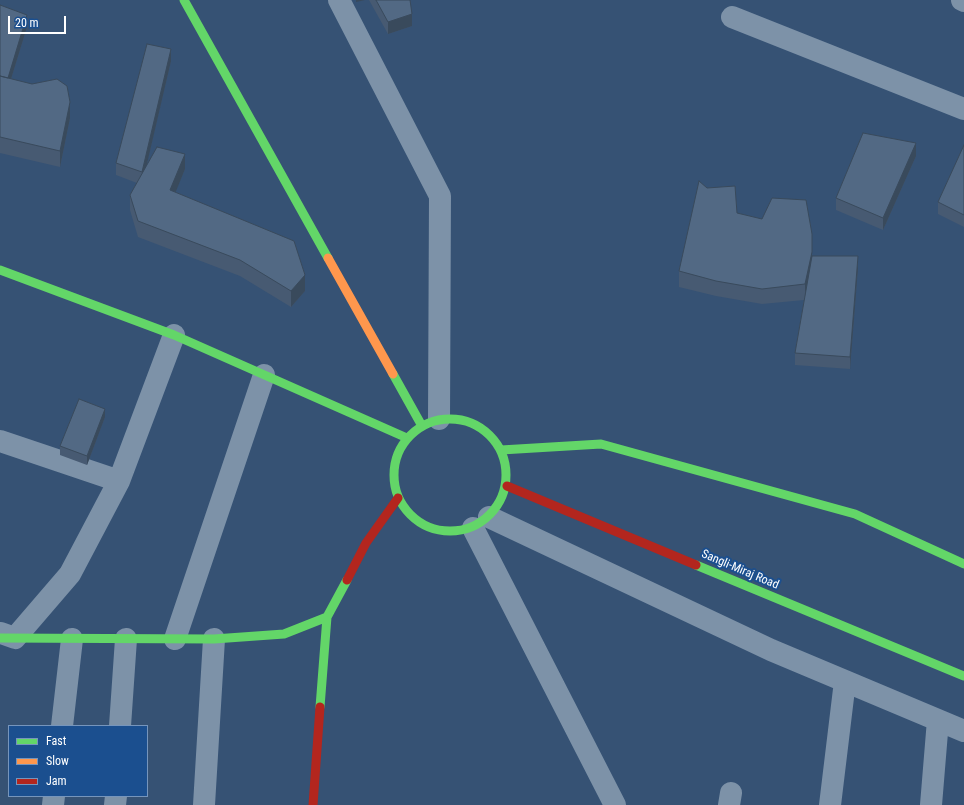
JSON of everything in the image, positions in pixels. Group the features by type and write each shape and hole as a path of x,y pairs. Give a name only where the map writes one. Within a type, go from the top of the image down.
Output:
{"main road":[{"path":"184,0 430,423"},
{"path":"0,270 174,335 407,438"},
{"path":"458,419 476,424 490,435 501,450 507,467 507,486 481,523 435,531 418,523 404,509 395,492 393,473 397,454 407,438 430,423 458,419"},
{"path":"501,450 601,444 855,514 964,564"},
{"name":"Sangli-Miraj Road","path":"507,486 964,676"},
{"path":"313,805 327,617 366,543 398,498"},
{"path":"5,636 214,640 284,634 327,617"}],"street":[{"path":"338,0 440,196 430,423"},
{"path":"732,18 964,109"},
{"path":"5,636 70,574 119,481 174,335"},
{"path":"175,639 264,375"},
{"path":"0,442 119,481"},
{"path":"481,523 772,650 964,731"},
{"path":"481,523 615,805"},
{"path":"62,725 72,638"},
{"path":"120,725 126,639"},
{"path":"204,805 214,640"},
{"path":"830,805 844,681"},
{"path":"931,805 938,720"}],"building":[{"path":"376,0 410,0 412,14 388,22"},
{"path":"0,5 27,15 8,78 0,76"},
{"path":"147,44 171,49 142,172 116,163"},
{"path":"0,76 32,84 57,79 67,86 70,102 60,151 0,137"},
{"path":"863,133 916,143 883,218 836,198"},
{"path":"964,145 964,215 938,202"},
{"path":"157,147 185,154 170,190 294,241 305,275 291,291 240,260 138,221 130,195"},
{"path":"699,181 707,188 735,186 737,213 762,219 772,198 806,200 812,234 812,252 805,284 762,289 716,281 679,271"},
{"path":"812,256 858,256 850,357 795,353"},
{"path":"79,399 105,409 87,456 60,446"}],"traffic: fast":[{"path":"184,0 328,258"},
{"path":"0,270 174,335 407,438"},
{"path":"393,374 422,426"},
{"path":"450,419 472,423 490,435 502,453 506,475 502,497 490,515 472,527 450,531 428,527 410,515 398,497 394,475 398,453 410,435 428,423 450,419"},
{"path":"501,450 601,444 855,514 964,564"},
{"path":"696,565 964,676"},
{"path":"0,638 214,639 284,634 327,617 347,580"},
{"path":"320,707 327,617"}],"traffic: slow":[{"path":"328,258 393,374"}],"traffic: jam":[{"path":"507,486 696,565"},
{"path":"347,580 366,543 398,498"},
{"path":"313,805 320,707"}]}
